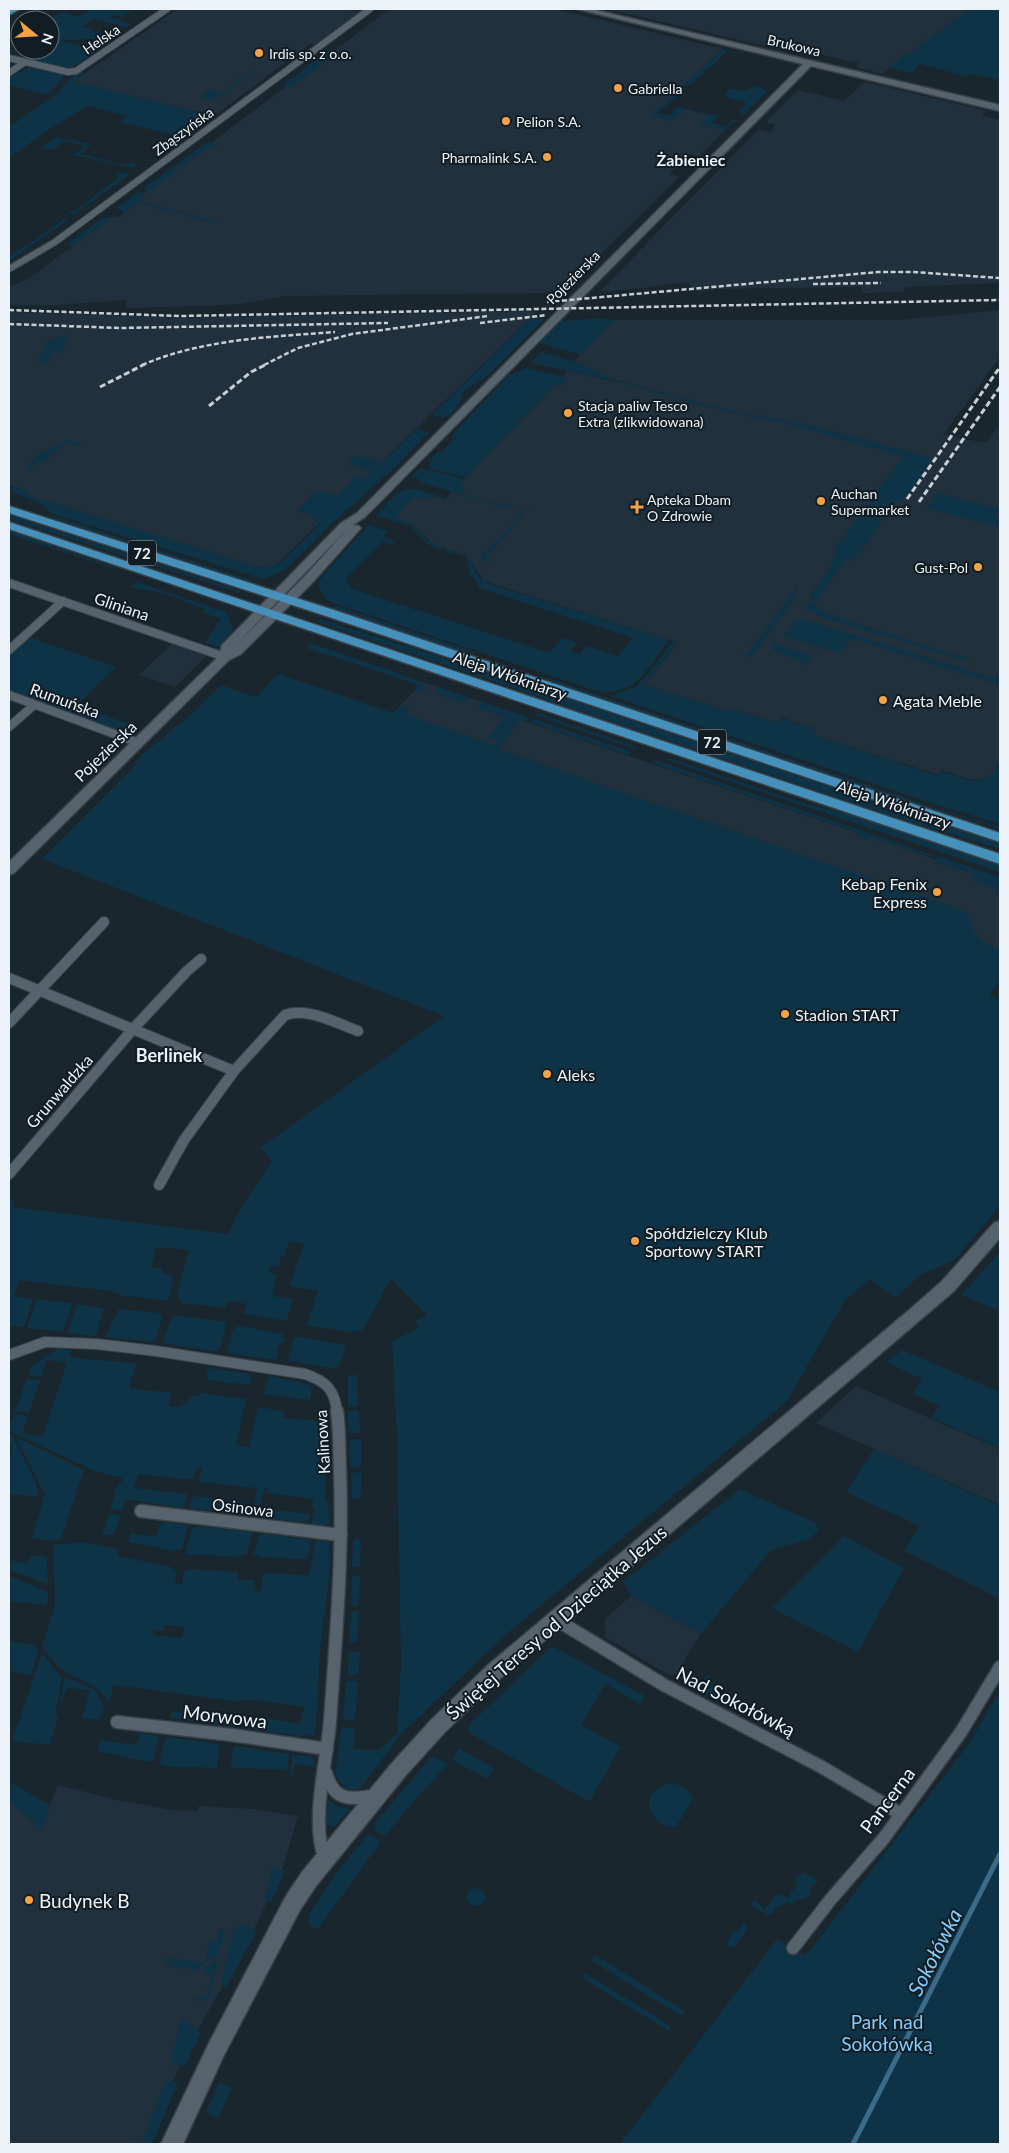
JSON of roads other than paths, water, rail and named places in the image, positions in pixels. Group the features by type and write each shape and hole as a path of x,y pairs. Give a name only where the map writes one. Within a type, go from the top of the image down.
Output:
{"main road":[{"path":"9,12 16,9"},
{"name":"Aleja Włókniarzy","path":"9,509 288,600 1000,838"},
{"name":"Aleja Włókniarzy","path":"9,525 1000,859"}],"street":[{"name":"Helska","path":"25,62 73,71 167,9"},
{"name":"Zbąszyńska","path":"9,269 55,242 370,9"},
{"name":"Brukowa","path":"582,9 1000,108"},
{"path":"9,58 25,62"},
{"path":"9,72 25,62"},
{"name":"Pojezierska","path":"9,870 225,657 237,651 268,612 275,596 345,525 361,515 809,62"},
{"name":"Pojezierska","path":"268,612 288,600 355,528 361,515"},
{"name":"Gliniana","path":"9,583 225,657"},
{"path":"9,650 64,601"},
{"name":"Rumuńska","path":"9,695 139,743"},
{"path":"9,727 34,705"},
{"path":"9,1023 104,922"},
{"name":"Grunwaldzka","path":"9,1174 133,1029 187,971 202,959"},
{"path":"9,978 234,1070"},
{"path":"159,1185 168,1163 198,1118 234,1070 285,1015 291,1011 306,1013 358,1031"},
{"name":"Świętej Teresy od Dzieciątka Jezus","path":"172,2144 216,2050 293,1903 378,1794 438,1726 466,1698 555,1619 948,1286 1000,1227"},
{"name":"Kalinowa","path":"9,1355 45,1342 96,1344 282,1370 322,1380 331,1388 337,1404 341,1535 336,1648 326,1766 318,1828 320,1847 326,1859"},
{"name":"Osinowa","path":"141,1512 341,1535"},
{"name":"Nad Sokołówką","path":"555,1619 664,1685 795,1752 879,1799 901,1814"},
{"name":"Pancerna","path":"793,1948 830,1898 884,1838 961,1732 1000,1667"},
{"name":"Morwowa","path":"117,1722 232,1735 327,1749"},
{"name":"Kalinowa","path":"326,1766 327,1776 332,1789 340,1796 355,1799 378,1794"}],"waterway":[{"name":"Sokołówka","path":"853,2144 1000,1854"}],"railway":[{"path":"547,302 878,272 913,272 1000,278"},
{"path":"813,284 881,283"},
{"path":"9,310 181,316 1000,300"},
{"path":"480,323 547,315"},
{"path":"264,365 298,348 352,334 488,316"},
{"path":"9,324 121,328 388,323"},
{"path":"142,365 165,356 213,344 335,332"},
{"path":"100,387 145,364"},
{"path":"209,406 251,372 267,364"},
{"path":"907,499 1000,367"},
{"path":"919,502 1000,387"}],"place":[{"name":"Irdis sp. z o.o.","path":"259,53"},
{"name":"Gabriella","path":"618,88"},
{"name":"Pelion S.A.","path":"506,121"},
{"name":"Pharmalink S.A.","path":"547,157"},
{"name":"Stacja paliw Tesco Extra (zlikwidowana)","path":"568,413"},
{"name":"Auchan Supermarket","path":"821,501"},
{"name":"Apteka Dbam O Zdrowie","path":"637,507"},
{"name":"Gust-Pol","path":"978,567"},
{"name":"Agata Meble","path":"883,700"},
{"name":"Kebap Fenix Express","path":"937,892"},
{"name":"Stadion START","path":"785,1014"},
{"name":"Aleks","path":"547,1074"},
{"name":"Spółdzielczy Klub Sportowy START","path":"635,1241"},
{"name":"Budynek B","path":"29,1900"}],"district":[{"name":"Żabieniec","path":"691,159"},
{"name":"Berlinek","path":"169,1055"}],"park label":[{"name":"Park nad Sokołówką","path":"887,2032"}]}
